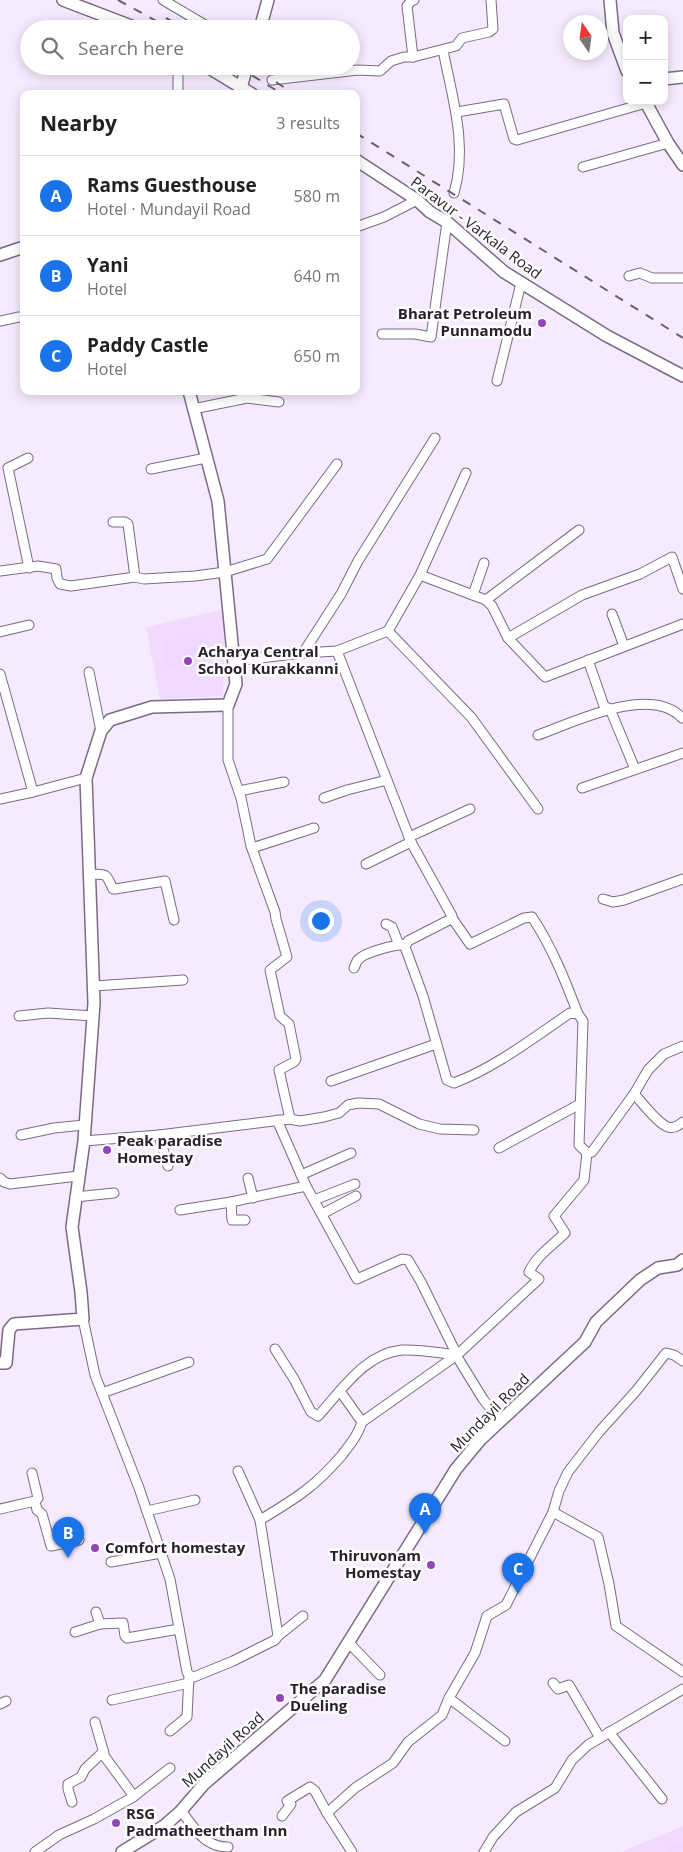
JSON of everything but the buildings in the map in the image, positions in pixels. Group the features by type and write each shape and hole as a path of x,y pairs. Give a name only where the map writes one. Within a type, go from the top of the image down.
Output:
{"main road":[{"path":"63,0 115,20"},
{"path":"262,20 268,0"},
{"path":"610,0 613,33 623,60"},
{"path":"219,75 240,90 244,75"},
{"path":"668,79 683,77"},
{"path":"647,105 683,166"},
{"name":"Paravur - Varkala Road","path":"360,163 447,222 504,272 607,336 683,376"},
{"path":"0,255 20,248"},
{"path":"0,1363 6,1363 9,1330 14,1324 83,1319 72,1227 84,1140 94,986 86,778 101,731 110,720 152,707 228,705 236,684 218,501 190,395"},
{"name":"Mundayil Road","path":"122,1852 164,1826 181,1811 204,1784 325,1680 456,1469 480,1440 585,1342 596,1322 640,1280 658,1268 677,1264 683,1260"}],"street":[{"path":"163,0 197,20"},
{"path":"413,57 407,6 414,0"},
{"path":"360,70 380,71 391,61 443,50 456,46 462,38 489,32 493,29 491,0"},
{"path":"443,50 457,112 456,121 460,158 454,193"},
{"path":"178,75 178,90"},
{"path":"272,80 315,75"},
{"path":"457,112 504,104 511,134 517,140 635,105"},
{"path":"583,167 668,143"},
{"path":"360,226 384,217 417,200"},
{"path":"382,334 415,334 431,337 447,222"},
{"path":"629,276 640,273 652,278 683,278"},
{"path":"497,381 521,283"},
{"path":"0,321 19,317"},
{"path":"193,409 247,398 279,402"},
{"path":"303,653 341,594 358,561 435,438"},
{"path":"28,458 8,468 29,568"},
{"path":"150,469 206,458"},
{"path":"0,572 38,566 56,569 60,584 71,586 135,577 144,579 225,572 267,559 337,464"},
{"path":"234,661 337,651 388,631 420,575 466,473"},
{"path":"113,522 125,522 128,524 135,577"},
{"path":"486,600 579,530"},
{"path":"508,638 582,595 640,574 672,557 683,589"},
{"path":"473,595 484,563"},
{"path":"420,575 486,600 492,606 508,638 545,677 683,624"},
{"path":"612,614 624,646"},
{"path":"0,632 29,625"},
{"path":"388,631 471,717 538,809"},
{"path":"260,1520 300,1496 326,1474 358,1435 362,1422 457,1355 539,1279 529,1272 532,1263 536,1262 540,1255 565,1233 554,1216 584,1180 587,1154 579,1145 583,1020 578,1014 563,973 532,917 524,918 470,944 452,918 448,906 410,840 337,651"},
{"path":"588,660 604,706 610,709 635,769"},
{"path":"89,672 101,731"},
{"path":"0,674 3,693 34,792"},
{"path":"538,735 621,705 652,704 675,710 683,719"},
{"path":"228,705 228,760 239,791 252,848 275,912 287,957 270,970 280,1016 289,1024 296,1059 279,1070 290,1118"},
{"path":"582,788 683,753"},
{"path":"0,799 86,778"},
{"path":"324,798 387,780"},
{"path":"239,791 284,782"},
{"path":"366,864 470,809"},
{"path":"252,848 314,828"},
{"path":"90,874 106,875 113,889 165,881 174,920"},
{"path":"602,899 613,902 624,900 683,879"},
{"path":"354,968 361,957 402,944 452,918"},
{"path":"386,924 392,927 405,947 426,1007 447,1080 454,1083 496,1063 570,1013 578,1014"},
{"path":"94,986 183,980"},
{"path":"19,1016 48,1013 93,1016"},
{"path":"331,1080 436,1044"},
{"path":"587,1154 592,1152 634,1094 648,1070 664,1054 683,1046"},
{"path":"634,1094 660,1122 668,1127 675,1127 683,1122"},
{"path":"84,1140 159,1135 290,1118 300,1121 339,1113 348,1105 358,1103 379,1104 419,1124 440,1129 474,1130"},
{"path":"500,1148 580,1104"},
{"path":"277,1120 306,1186 357,1279 402,1259 408,1260 457,1355 500,1421"},
{"path":"21,1135 54,1128 84,1125"},
{"path":"159,1135 168,1166"},
{"path":"301,1175 351,1153"},
{"path":"0,1178 10,1184 78,1176"},
{"path":"248,1178 253,1198"},
{"path":"314,1200 355,1184"},
{"path":"180,1210 253,1198 306,1186"},
{"path":"75,1197 114,1193"},
{"path":"322,1214 356,1196"},
{"path":"231,1202 232,1220 245,1220"},
{"path":"83,1319 95,1375 147,1511 170,1579 189,1679 187,1717 170,1731"},
{"path":"275,1350 294,1379 311,1412 318,1416 362,1368 384,1354 402,1350 424,1350 457,1355"},
{"path":"327,1813 354,1788 393,1763 408,1742 442,1715 449,1698 476,1653 487,1616 506,1605 553,1512 559,1491 568,1472 666,1353 674,1355 683,1361"},
{"path":"102,1392 189,1362"},
{"path":"340,1391 362,1422"},
{"path":"238,1471 260,1520 278,1636"},
{"path":"32,1473 38,1498 35,1501 37,1510 42,1514 51,1546 79,1540"},
{"path":"147,1511 195,1500"},
{"path":"0,1508 35,1501"},
{"path":"553,1512 598,1537 610,1584 616,1626 683,1672"},
{"path":"111,1562 161,1553"},
{"path":"96,1612 100,1624"},
{"path":"112,1700 189,1679 233,1661 275,1640 304,1616"},
{"path":"74,1632 100,1624 122,1623 125,1626 124,1636 127,1638 179,1629"},
{"path":"348,1642 380,1675"},
{"path":"553,1683 558,1689 569,1685 600,1738"},
{"path":"484,1852 488,1843 516,1812 555,1788 572,1760 588,1745 683,1689"},
{"path":"449,1698 505,1741"},
{"path":"95,1722 104,1753 133,1797"},
{"path":"609,1732 662,1799"},
{"path":"72,1802 68,1784 82,1776 85,1769 101,1753 104,1753"},
{"path":"34,1852 59,1835 94,1819 133,1797 170,1768"},
{"path":"282,1816 291,1804 287,1801 310,1787 352,1852"},
{"path":"181,1811 208,1842 216,1846 228,1847"}],"shaded area":[{"name":"Acharya Central School Kurakkanni","path":"225,609 223,696 160,699 146,627"},
{"path":"201,638 204,664 165,668 163,642"},
{"path":"683,1826 683,1852 621,1852"},
{"path":"683,1843 683,1852 670,1852 669,1847"}],"railway":[{"path":"118,0 155,20"},
{"path":"166,18 170,20"},
{"path":"251,75 276,90"},
{"path":"276,82 288,90"},
{"path":"360,136 683,338"}],"place":[{"name":"Bharat Petroleum Punnamodu","path":"542,323"},
{"name":"Acharya Central School Kurakkanni","path":"188,661"},
{"name":"Peak paradise Homestay","path":"107,1150"},
{"name":"Rams Guesthouse","path":"425,1534"},
{"name":"Comfort homestay","path":"95,1548"},
{"name":"Yani","path":"68,1558"},
{"name":"Thiruvonam Homestay","path":"431,1565"},
{"name":"Paddy Castle","path":"518,1594"},
{"name":"The paradise Dueling","path":"280,1698"},
{"name":"RSG Padmatheertham Inn","path":"116,1823"}]}
